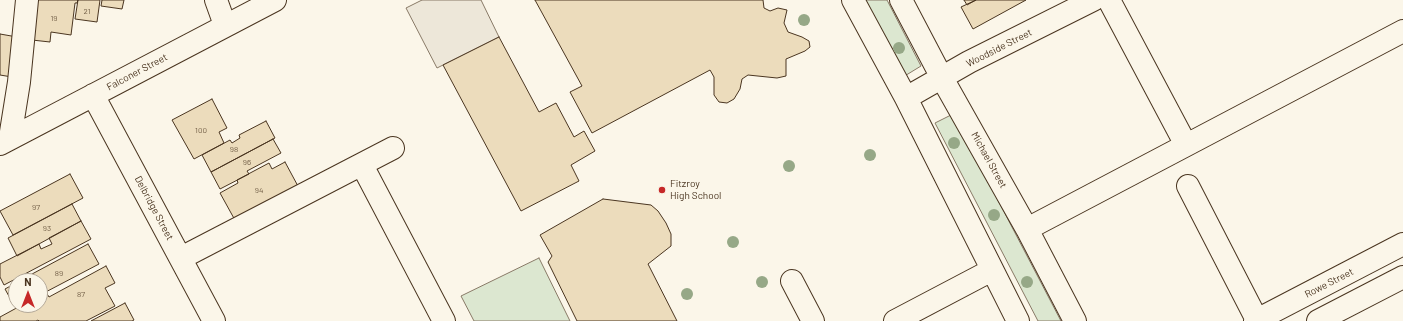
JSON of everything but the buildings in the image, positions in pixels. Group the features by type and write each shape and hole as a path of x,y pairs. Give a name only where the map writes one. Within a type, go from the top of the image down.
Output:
{"street":[{"path":"5,141 18,82 27,0"},
{"path":"216,0 225,25"},
{"name":"Falconer Street","path":"5,141 275,0"},
{"path":"853,0 906,98 1018,321"},
{"name":"Michael Street","path":"901,0 942,78 1027,229 1076,321"},
{"name":"Woodside Street","path":"906,98 969,62 1093,0"},
{"path":"1109,0 1186,145"},
{"path":"1027,229 1403,31"},
{"name":"Delbridge Street","path":"93,95 214,321"},
{"path":"181,258 393,148"},
{"path":"362,165 444,321"},
{"path":"1188,186 1256,320"},
{"name":"Rowe Street","path":"1256,320 1403,244"},
{"path":"895,321 992,270"},
{"path":"1318,321 1403,277"},
{"path":"792,281 813,321"}],"green space":[{"path":"862,0 887,0 921,66 903,77"},
{"path":"953,114 1061,321 1038,321 935,123"},
{"path":"539,258 570,321 474,321 461,296"}],"shaded area":[{"path":"422,0 481,0 499,37 437,68 406,8"}],"place":[{"name":"Fitzroy High School","path":"662,190"}]}
